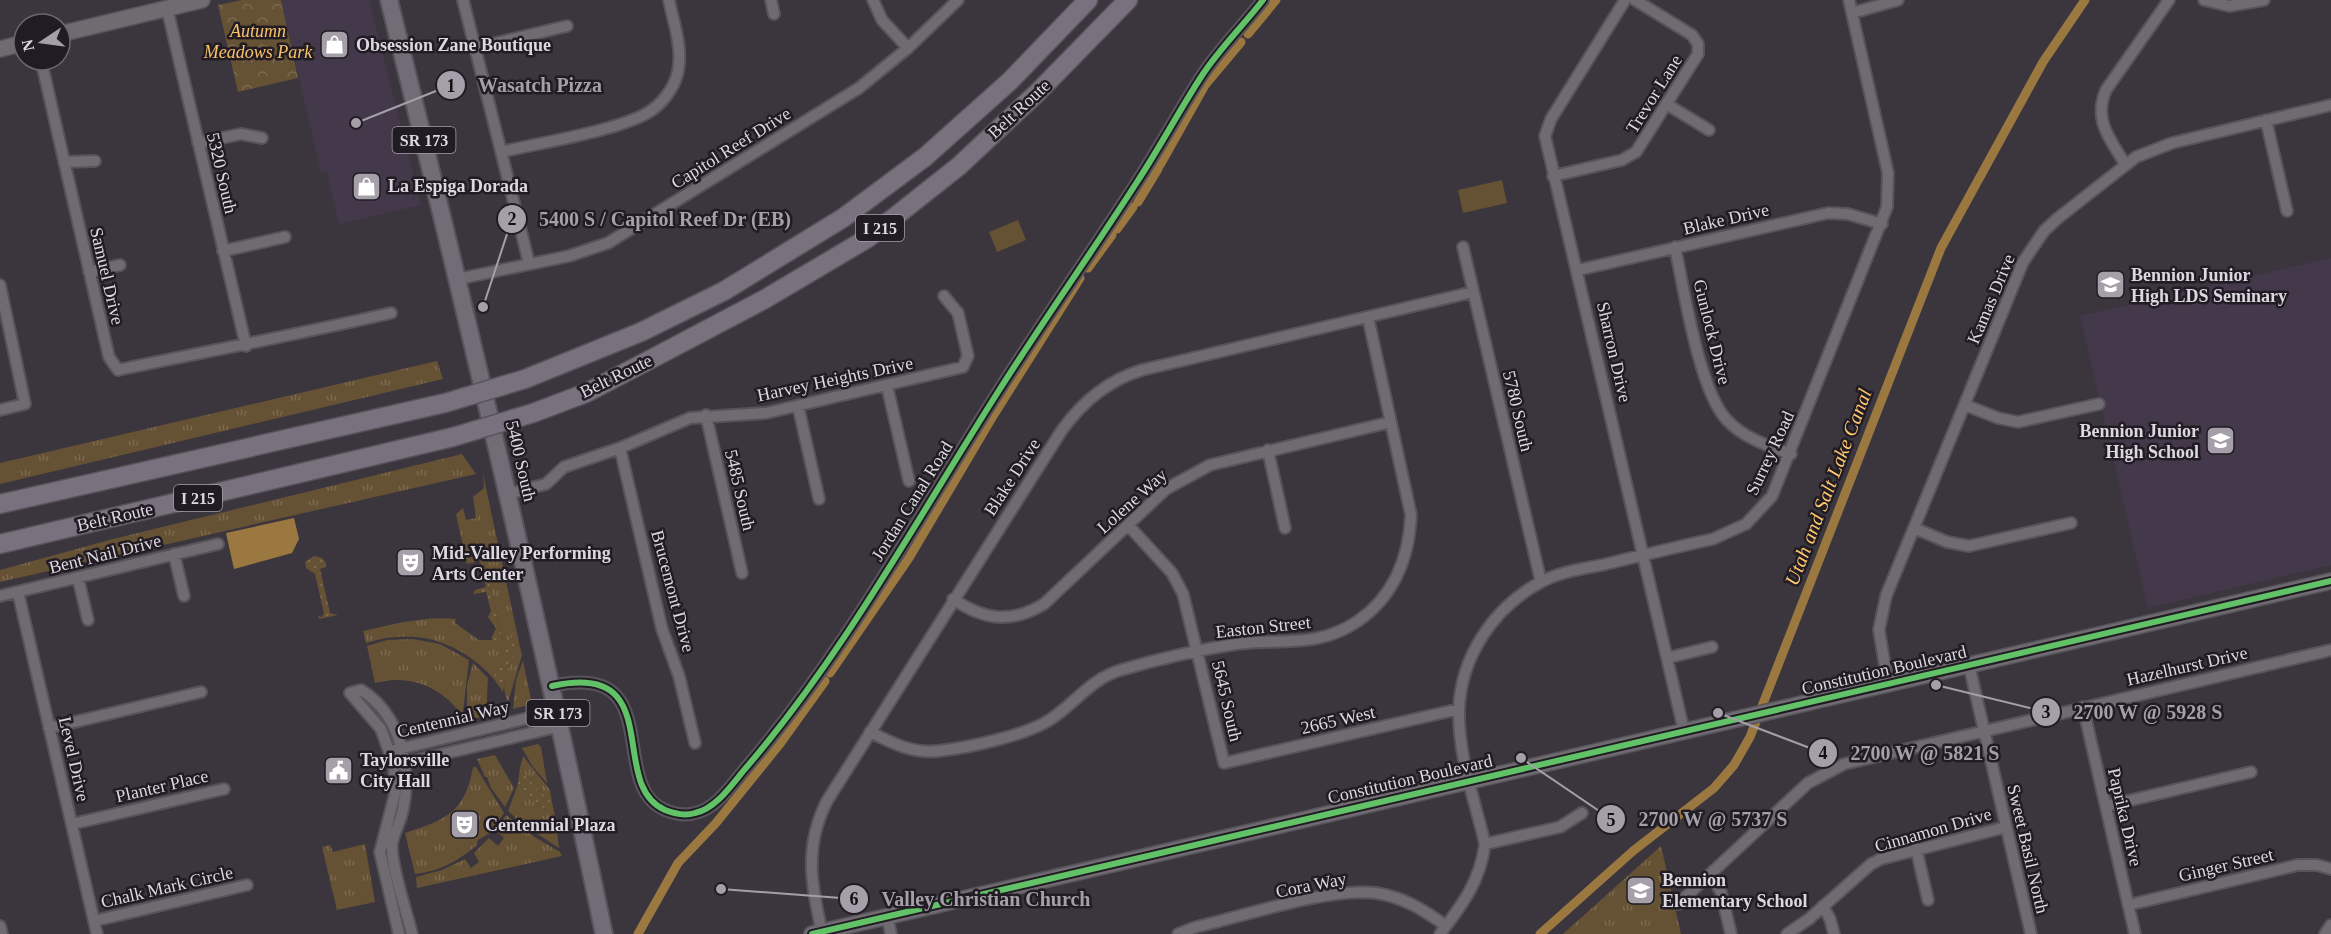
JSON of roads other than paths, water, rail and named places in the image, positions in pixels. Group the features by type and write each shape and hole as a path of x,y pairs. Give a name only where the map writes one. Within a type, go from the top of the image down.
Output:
{"highway":[{"name":"Belt Route","path":"0,504 445,402 525,379 641,332 724,291 843,218 925,157 1010,81 1088,0"},
{"name":"Belt Route","path":"0,544 453,437 533,413 586,393 765,299 868,238 959,166 1037,93 1128,0"}],"main road":[{"path":"72,31 202,0"},
{"name":"5400 South","path":"389,0 508,494 559,718 604,934"},
{"name":"Constitution Boulevard","path":"817,933 2331,581"}],"street":[{"path":"462,0 529,263"},
{"path":"501,152 627,122 660,104 669,92 679,66 680,48 669,0"},
{"path":"771,0 774,14"},
{"path":"873,0 882,20 908,48"},
{"name":"Capitol Reef Drive","path":"458,279 589,251 628,232 859,87 908,48 958,0"},
{"name":"Jordan Canal Road","path":"552,686 571,682 593,682 603,686 619,700 628,723 644,788 659,807 679,814 700,813 723,795 819,677 1069,281 1162,143 1199,79 1263,0"},
{"name":"Sharron Drive","path":"1625,0 1547,126 1545,140 1578,270 1684,731"},
{"name":"Trevor Lane","path":"1553,176 1622,160 1632,155 1668,105 1698,54 1698,44 1692,35 1635,0"},
{"name":"Surrey Road","path":"1485,844 1461,743 1459,709 1464,674 1478,643 1500,614 1541,582 1567,573 1713,539 1746,524 1772,496 1791,454 1887,207 1888,173 1849,0"},
{"path":"1852,13 1898,0"},
{"path":"2125,164 2102,124 2102,100 2106,90 2169,0"},
{"path":"2204,0 2229,6 2264,0"},
{"name":"5320 South","path":"167,8 246,346"},
{"path":"475,48 567,26"},
{"name":"Samuel Drive","path":"44,72 109,357 118,370 189,353 246,346"},
{"path":"1668,105 1709,130"},
{"name":"Kamas Drive","path":"1888,684 1879,642 1879,620 1886,596 2023,262 2034,244 2058,218 2125,164 2147,151 2172,142 2331,105"},
{"path":"2266,120 2287,211"},
{"path":"198,143 241,134 262,138"},
{"path":"64,162 95,161"},
{"name":"Blake Drive","path":"1578,270 1828,213 1848,214 1882,224"},
{"path":"223,251 285,237"},
{"name":"5780 South","path":"1463,247 1541,582"},
{"name":"Gunlock Drive","path":"1675,248 1712,398 1735,428 1755,440 1791,454"},
{"path":"89,272 120,265"},
{"path":"0,285 2,305 26,404 0,410"},
{"name":"Blake Drive","path":"817,933 810,856 814,832 826,801 1062,430 1081,406 1095,394 1123,377 1142,370 1473,292"},
{"name":"Harvey Heights Drive","path":"508,494 546,484 564,467 621,448 690,418 706,415 758,414 957,369 967,363 968,356 958,313 944,296"},
{"path":"246,346 391,313"},
{"name":"Easton Street","path":"870,732 903,748 919,751 943,750 1009,735 1049,721 1108,674 1239,644 1299,642 1326,636 1358,621 1387,593 1405,556 1411,516 1368,317"},
{"path":"887,386 909,481"},
{"path":"1965,405 1998,418 2018,422 2099,404"},
{"path":"798,406 819,499"},
{"name":"5485 South","path":"706,415 742,573"},
{"name":"Lolene Way","path":"953,600 990,618 1009,618 1032,611 1044,604 1166,489 1187,476 1210,465 1391,422"},
{"name":"Brucemont Drive","path":"621,448 662,629 679,676 695,743"},
{"path":"1268,450 1285,528"},
{"path":"1914,528 1947,542 1969,546 2071,523"},
{"name":"5645 South","path":"1128,525 1156,554 1178,583 1189,612 1224,763"},
{"name":"Bent Nail Drive","path":"0,596 218,544"},
{"path":"174,554 184,596"},
{"path":"78,578 88,620"},
{"name":"Level Drive","path":"18,592 98,934"},
{"path":"1667,658 1712,647"},
{"path":"2330,651 2331,663"},
{"name":"Hazelhurst Drive","path":"1678,904 1808,783 1831,769 1858,760 2040,720 2083,707 2330,651"},
{"name":"Sweet Basil North","path":"1970,665 2031,934"},
{"path":"396,750 376,721 350,693 361,690 374,700 388,719 400,764 405,799 392,844 412,934"},
{"path":"49,728 201,692"},
{"name":"Paprika Drive","path":"2083,707 2135,934"},
{"name":"2665 West","path":"1224,763 1459,709"},
{"name":"Centennial Way","path":"396,750 559,718"},
{"name":"Centennial Way","path":"400,764 559,718"},
{"path":"399,934 380,852 400,764"},
{"path":"2106,806 2252,772"},
{"name":"Planter Place","path":"72,824 224,789"},
{"path":"1443,930 1472,890 1481,867 1485,844 1560,827 1582,813"},
{"name":"Cinnamon Drive","path":"1787,934 1871,864 1916,848 2006,827"},
{"path":"1916,848 1928,900"},
{"name":"Ginger Street","path":"2128,904 2298,866 2318,865 2331,869"},
{"path":"1711,874 1721,892 1731,934"},
{"name":"Chalk Mark Circle","path":"94,921 247,885"},
{"name":"Cora Way","path":"1178,934 1196,927 1324,896 1356,892 1374,893 1423,909 1443,930"},
{"path":"1823,906 1834,934"},
{"path":"887,916 891,934"},
{"path":"2325,934 2331,925"},
{"path":"0,926 2,934"}],"waterway":[{"path":"1248,34 1276,0"},
{"name":"Utah and Salt Lake Canal","path":"1540,934 1633,851 1714,788 1734,765 1750,737 1941,248 2043,62 2085,0"},
{"path":"1160,165 1205,85 1241,42"},
{"path":"1138,202 1158,169"},
{"path":"1117,229 1133,207"},
{"path":"1088,268 1112,235"},
{"path":"830,673 909,558 993,416 1080,278"},
{"path":"638,934 678,863 716,823 779,745 825,681"}],"place":[{"name":"Obsession Zane Boutique","path":"335,45"},
{"name":"Wasatch Pizza","path":"356,123"},
{"name":"La Espiga Dorada","path":"367,186"},
{"name":"Bennion Junior High LDS Seminary","path":"2110,285"},
{"name":"5400 S / Capitol Reef Dr (EB)","path":"483,307"},
{"name":"Bennion Junior High School","path":"2220,441"},
{"name":"Mid-Valley Performing Arts Center","path":"411,563"},
{"name":"2700 W @ 5928 S","path":"1936,685"},
{"name":"2700 W @ 5821 S","path":"1718,713"},
{"name":"2700 W @ 5737 S","path":"1521,758"},
{"name":"Taylorsville City Hall","path":"339,770"},
{"name":"Centennial Plaza","path":"464,825"},
{"name":"Valley Christian Church","path":"721,889"},
{"name":"Bennion Elementary School","path":"1641,890"}],"park label":[{"name":"Autumn Meadows Park","path":"258,42"}]}
